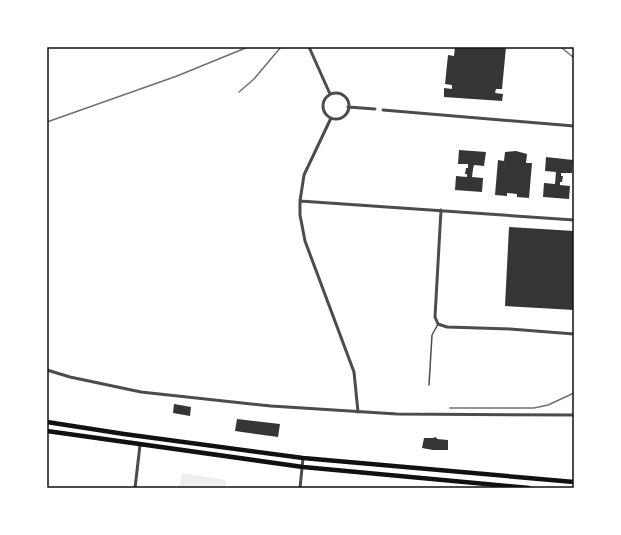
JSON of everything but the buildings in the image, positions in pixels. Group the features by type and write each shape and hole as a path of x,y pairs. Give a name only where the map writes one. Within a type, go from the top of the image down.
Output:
{"main road":[{"path":"47,422 134,436 303,458 574,482"},
{"path":"47,431 303,467 529,488"}],"street":[{"path":"309,47 330,94"},
{"path":"338,93 347,99 348,107 347,112 341,118 337,119 330,118 325,112 323,106 325,99 330,94 338,93"},
{"path":"348,107 375,109"},
{"path":"383,110 574,126"},
{"path":"330,118 304,175 300,201 300,215 305,241 354,372 358,412"},
{"path":"300,201 574,220"},
{"path":"441,210 435,317 438,324 447,327 510,329 574,334"},
{"path":"47,370 70,377 130,390 271,406 358,412 444,415 574,415"},
{"path":"135,488 140,445"},
{"path":"300,488 303,458"}],"lane":[{"path":"429,384 432,335 438,324"}],"shaded area":[{"path":"182,473 226,480 226,488 179,488"}],"railway":[{"path":"47,122 177,76 248,47"},
{"path":"239,92 254,79 281,47"},
{"path":"561,47 574,58"},
{"path":"450,408 534,408 548,405 574,393"}]}
